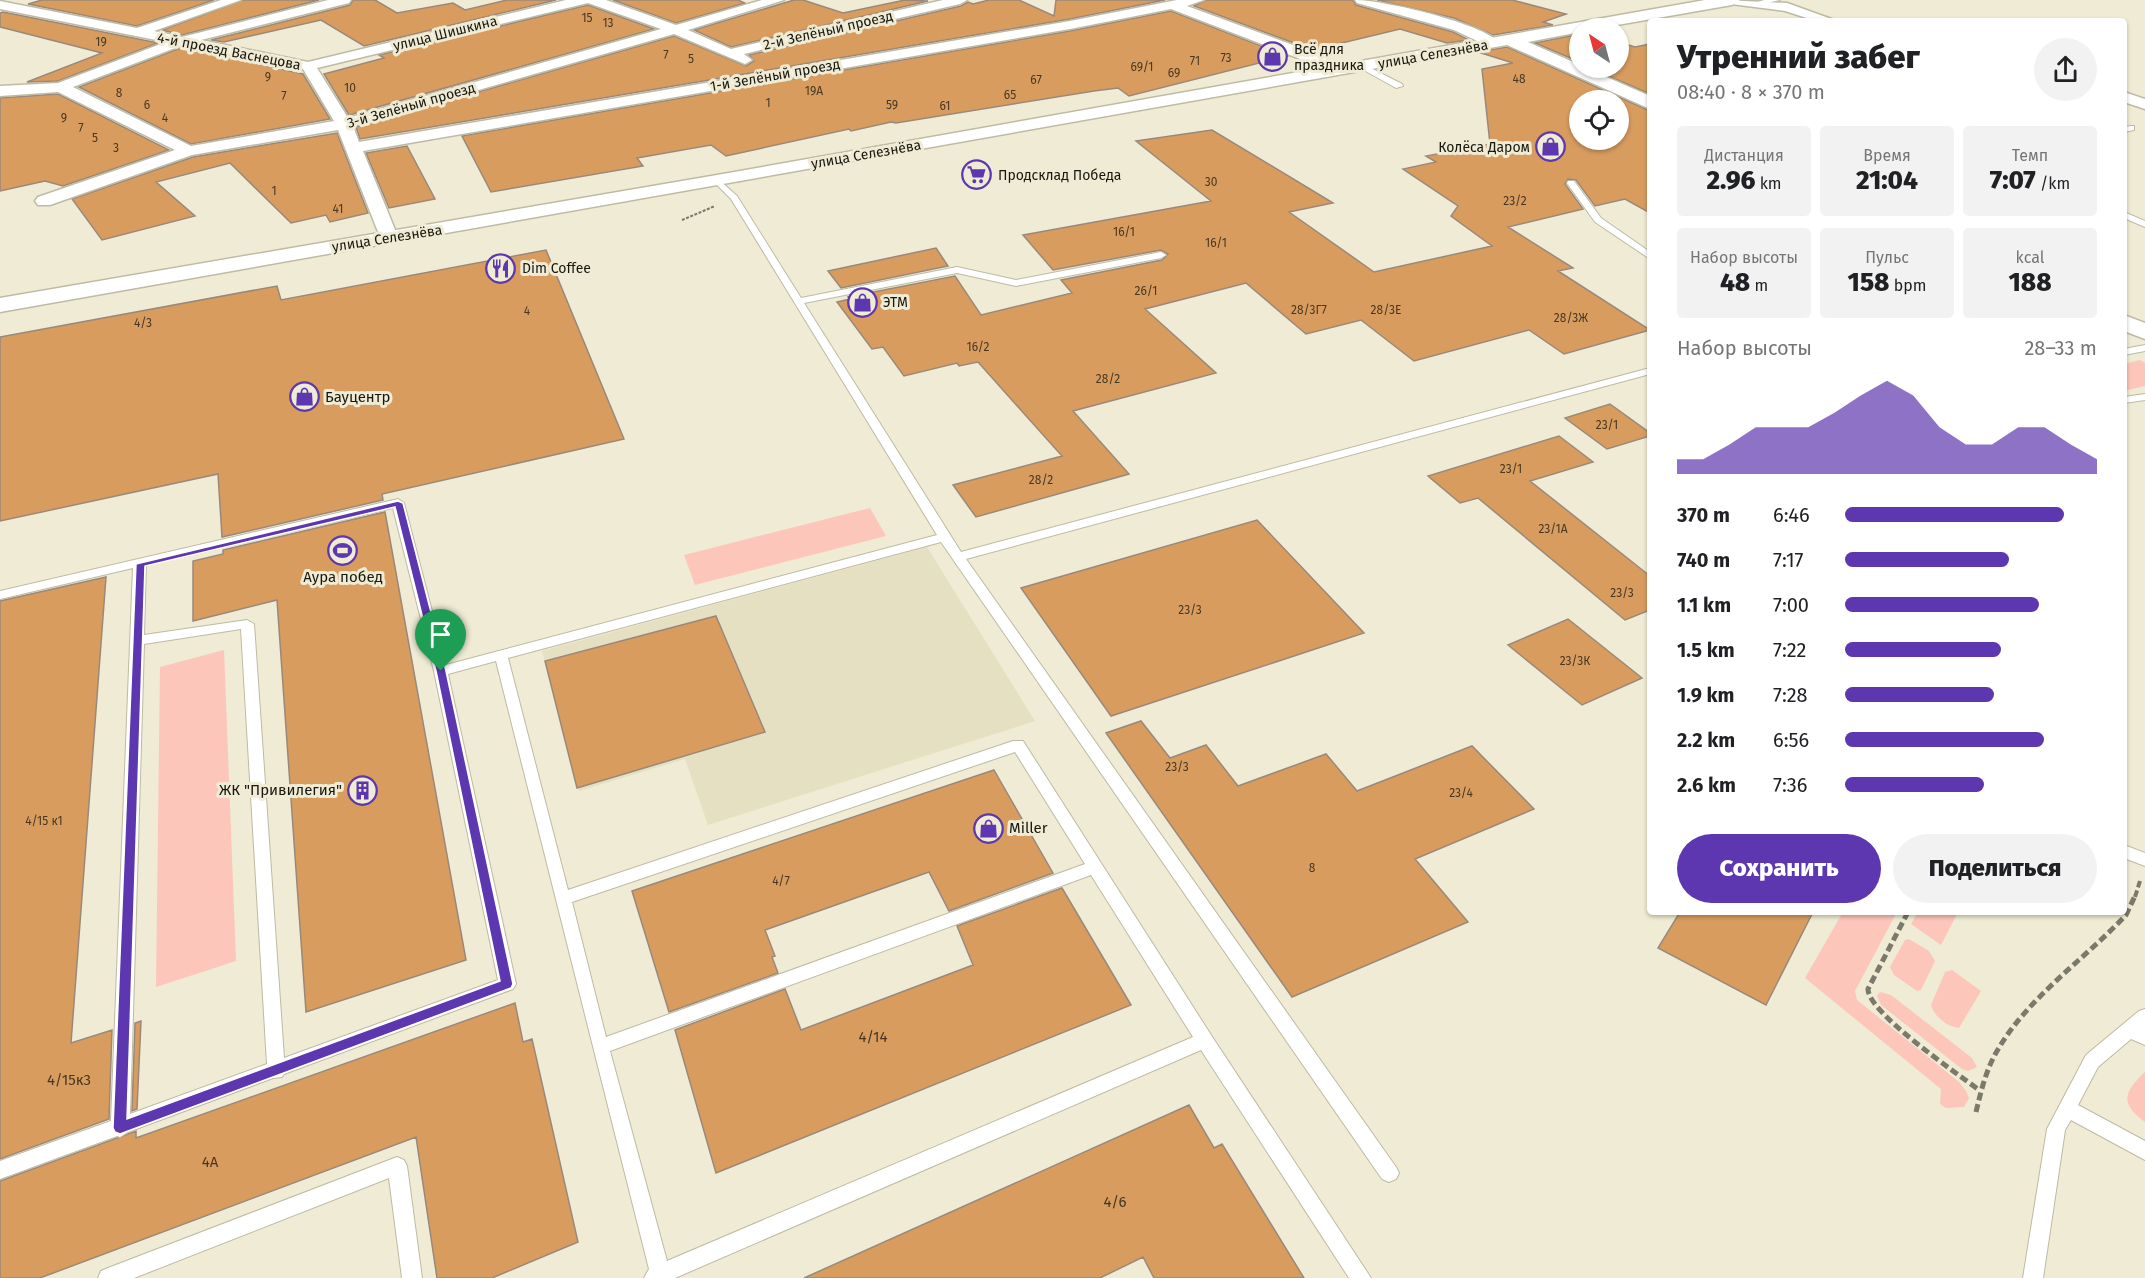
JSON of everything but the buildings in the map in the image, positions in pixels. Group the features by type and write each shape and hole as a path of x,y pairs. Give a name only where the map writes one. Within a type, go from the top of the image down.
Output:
{"street":[{"path":"138,33 234,0"},
{"path":"0,91 60,87 182,41 345,0"},
{"name":"улица Шишкина","path":"308,66 583,0"},
{"path":"593,0 675,29 796,79"},
{"name":"3-й Зелёный проезд","path":"44,201 189,151 344,124 777,0"},
{"name":"2-й Зелёный проезд","path":"731,53 960,0"},
{"path":"1157,0 1315,58 1339,70"},
{"name":"1-й Зелёный проезд","path":"352,148 1176,6 1197,0"},
{"path":"1362,0 1459,27 1493,44"},
{"path":"1642,0 1646,1 1652,14"},
{"path":"1731,0 1787,7 1821,18"},
{"name":"улица Селезнёва","path":"0,305 717,181 1731,0"},
{"name":"4-й проезд Васнецова","path":"0,5 308,66 344,124 388,237"},
{"path":"1512,40 1647,102"},
{"path":"60,87 189,151"},
{"path":"2127,98 2145,104"},
{"path":"2127,323 2145,332"}],"lane":[{"path":"1758,3 1777,0"},
{"path":"1363,66 1399,86"},
{"path":"717,181 734,198 944,537 1389,1173"},
{"path":"1571,183 1598,220 1647,254"},
{"path":"2127,216 2145,224"},
{"path":"797,302 957,270 1016,283 1161,255"},
{"path":"2127,351 2145,348"},
{"path":"959,557 1647,371"},
{"path":"2127,400 2145,397"},
{"path":"0,595 398,503 441,671 507,984 276,1071 0,1170"},
{"path":"441,671 944,537"},
{"path":"120,1128 140,564"},
{"path":"138,641 247,624 276,1071"},
{"path":"501,655 564,898 656,1276 1205,1040"},
{"path":"564,898 1018,746 1205,1040 1361,1278"},
{"path":"2127,854 2144,868"},
{"path":"600,1047 1095,867"},
{"path":"2033,1278 2056,1130 2092,1061 2137,1033 2145,1016"},
{"path":"2067,1108 2145,1151"},
{"path":"108,1278 397,1166 412,1278"}],"path":[{"path":"2127,913 2144,868"},
{"path":"1906,915 1869,989 1868,997 1882,1015 1979,1090"},
{"path":"1976,1112 1979,1090 1993,1055 2023,1012 2125,915"}],"shaded area":[{"path":"2140,360 2145,363 2145,386 2127,390 2127,363"},
{"path":"870,508 886,536 695,585 684,555"},
{"path":"927,547 1035,721 708,825 685,759 579,791 542,651"},
{"path":"224,650 236,961 156,987 160,667"},
{"path":"1841,915 1895,915 1855,991 1857,1000 1959,1082 1969,1098 1964,1107 1946,1108 1940,1104 1941,1089 1805,978"},
{"path":"1916,915 1956,915 1941,945 1911,924"},
{"path":"1909,939 1929,951 1935,961 1921,990 1917,991 1894,975 1890,967 1905,940"},
{"path":"1952,970 1981,991 1959,1028 1950,1026 1942,1020 1931,1005 1945,972"},
{"path":"1880,992 1891,995 1972,1058 1977,1067 1968,1071 1962,1069 1881,1005 1877,996"},
{"path":"2145,1072 2145,1122 2131,1109 2127,1097 2132,1086"}],"place":[{"name":"Всё для праздника","path":"1273,57"},
{"name":"Колёса Даром","path":"1551,147"},
{"name":"Продсклад Победа","path":"977,175"},
{"name":"Dim Coffee","path":"501,268"},
{"name":"ЭТМ","path":"862,302"},
{"name":"Бауцентр","path":"304,397"},
{"name":"Аура побед","path":"343,550"},
{"name":"ЖК \"Привилегия\"","path":"363,790"},
{"name":"Miller","path":"988,828"}],"route":[{"path":"398,503 441,671 507,984 120,1128 140,564 398,503"}]}
